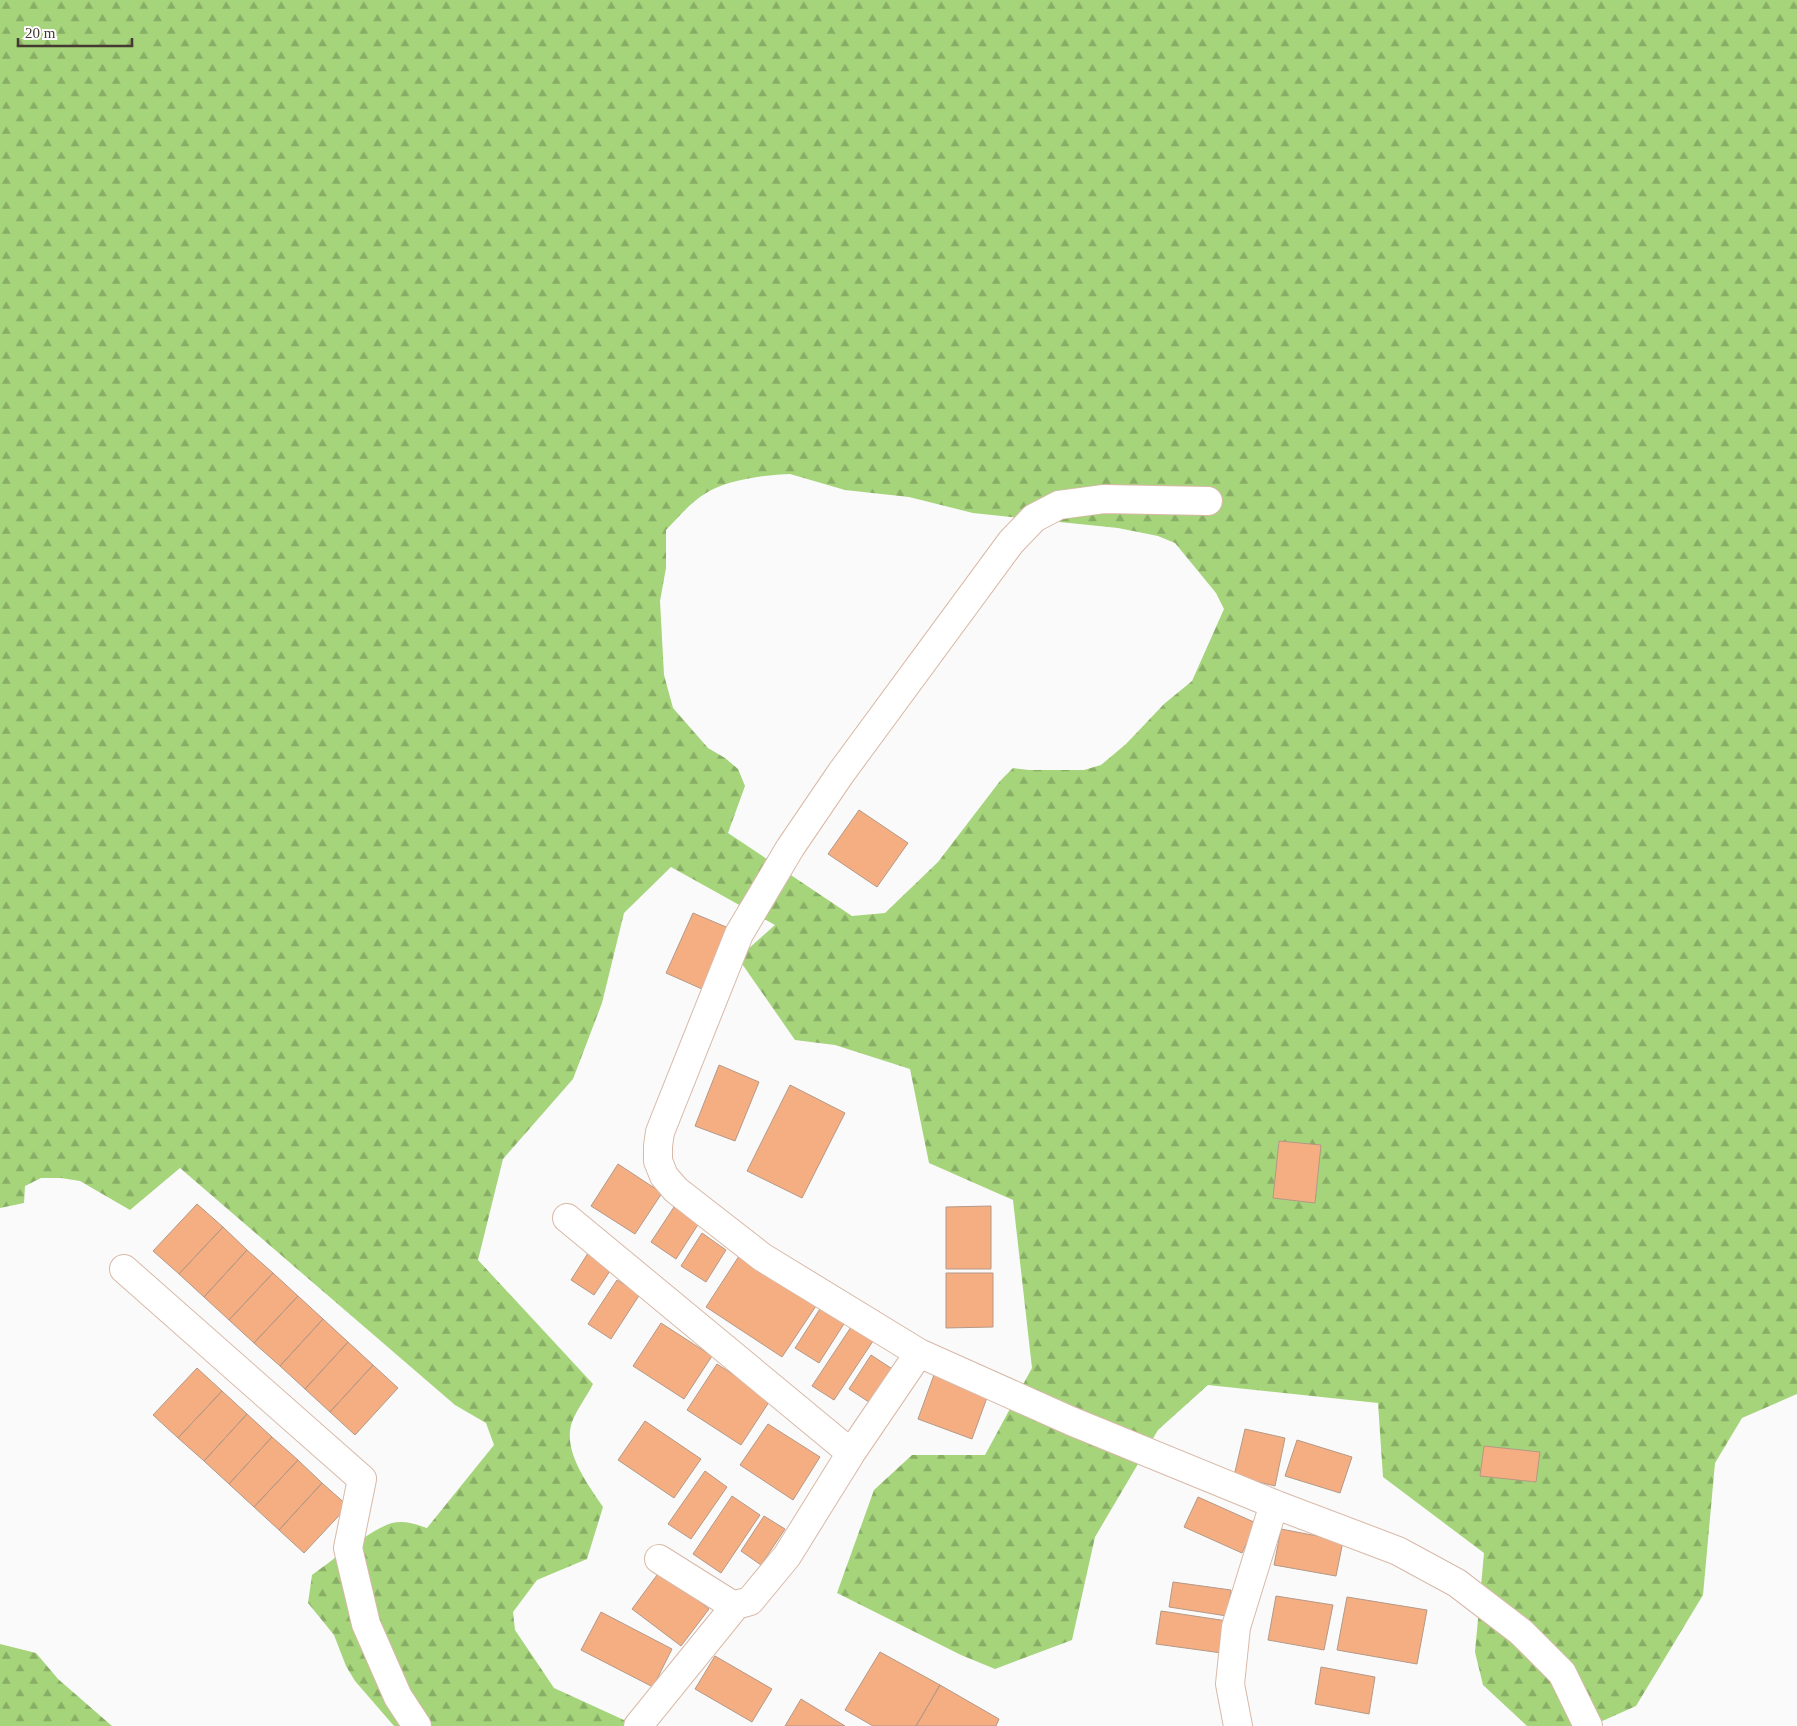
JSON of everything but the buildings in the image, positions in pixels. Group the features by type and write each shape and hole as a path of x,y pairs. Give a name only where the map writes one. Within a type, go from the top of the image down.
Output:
{"street":[{"path":"1208,501 1104,499 1059,505 1034,518 1011,542 841,773 790,848 739,934 660,1132 658,1161 664,1176 676,1190 762,1257 919,1353 1071,1421 1274,1504 1398,1551 1457,1583 1521,1632 1562,1673 1588,1726"},
{"path":"567,1218 851,1453"},
{"path":"124,1269 362,1479 348,1548 366,1624 398,1697 417,1726"},
{"path":"659,1559 730,1603 736,1605 750,1601 787,1556 851,1453 919,1353"},
{"path":"1238,1726 1230,1684 1236,1627 1274,1504"},
{"path":"638,1726 736,1605"}],"green space":[{"path":"0,0 1797,0 1797,1394 1742,1418 1715,1463 1703,1595 1636,1706 1591,1726 1527,1726 1483,1685 1475,1652 1484,1553 1383,1477 1378,1403 1208,1385 1158,1430 1095,1537 1072,1640 995,1669 961,1655 837,1593 874,1490 912,1455 985,1455 1032,1368 1013,1200 929,1163 910,1069 835,1045 795,1040 738,958 775,925 671,867 624,913 602,1003 573,1079 503,1159 478,1260 593,1384 574,1417 570,1433 573,1456 584,1478 603,1507 587,1559 537,1580 513,1612 515,1630 554,1688 637,1726 394,1726 355,1681 346,1666 334,1635 308,1603 312,1575 383,1526 405,1522 427,1528 494,1445 486,1423 455,1405 180,1168 130,1210 80,1181 61,1178 41,1178 25,1186 24,1203 0,1208","holes":["790,474 845,490 909,497 973,513 1118,528 1158,536 1175,543 1216,593 1224,609 1192,681 1164,704 1126,744 1101,765 1084,770 1029,770 1013,768 1000,781 938,862 885,913 852,916 728,833 745,786 738,769 725,758 708,748 673,708 664,675 660,601 666,568 666,530 688,507 703,495 733,482 757,477"]},
{"path":"0,1644 36,1653 58,1679 112,1726 0,1726"}]}
